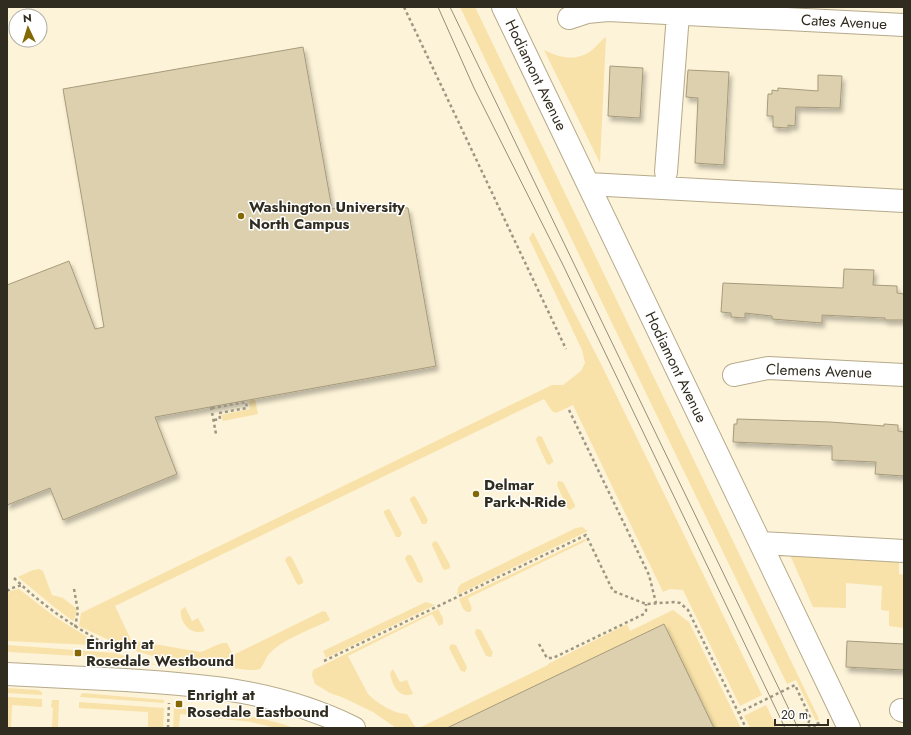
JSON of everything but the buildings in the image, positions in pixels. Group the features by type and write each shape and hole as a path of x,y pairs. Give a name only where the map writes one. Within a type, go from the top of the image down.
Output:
{"street":[{"name":"Hodiamont Avenue","path":"502,7 849,728"},
{"name":"Cates Avenue","path":"569,18 586,12 608,10 904,25"},
{"path":"666,172 678,14"},
{"path":"588,184 904,201"},
{"name":"Clemens Avenue","path":"734,374 768,368 904,375"},
{"path":"761,543 904,551"},
{"path":"7,674 166,692 215,687 275,698 331,716 354,728"}],"path":[{"path":"404,7 566,349"},
{"path":"214,420 220,419 219,413 247,408 246,402 212,408 216,434"},
{"path":"569,410 649,575 656,603"},
{"path":"324,661 586,536 613,591 646,604 680,603 688,610 746,728"},
{"path":"14,578 64,620 118,651"},
{"path":"7,591 22,585"},
{"path":"74,588 78,611 75,627"},
{"path":"540,644 548,658 553,658 642,615 646,611 646,604"},
{"path":"738,713 795,685 810,716 808,725 810,728"},
{"path":"166,692 168,728"},
{"path":"816,728 814,725 821,722"}],"shaded area":[{"path":"460,7 475,7 819,719 816,721 796,680 787,684"},
{"path":"606,37 600,163 544,50 568,58 580,56 592,50"},
{"path":"533,232 600,362 762,695 740,706 683,590 670,589 663,592 573,405 556,413 552,411 544,399 115,606 131,640 200,652 220,644 227,643 233,655 323,611 326,612 330,620 282,643 269,655 260,669 249,670 169,661 126,648 79,626 81,613 552,385 563,385 581,371 585,363 582,350 529,238"},
{"path":"255,399 258,414 223,421 221,415 250,409 249,400"},
{"path":"537,437 542,437 553,460 553,462 549,465 547,464 536,440"},
{"path":"558,481 563,482 575,505 575,507 570,510 568,509 557,485"},
{"path":"414,496 428,520 426,524 422,524 410,500 410,498"},
{"path":"388,509 390,510 402,533 400,537 396,537 384,513 384,511"},
{"path":"582,527 588,531 457,595 458,588 461,584 576,528"},
{"path":"585,539 586,541 468,598 471,607 470,612 463,608 459,599"},
{"path":"436,541 450,565 450,568 445,570 443,569 432,545 433,542"},
{"path":"407,555 412,556 423,579 422,583 417,582 405,559"},
{"path":"790,555 899,559 899,574 904,575 904,628 889,626 889,611 881,610 882,586 846,583 846,608 813,607"},
{"path":"290,556 303,580 303,583 299,585 297,584 285,560"},
{"path":"39,569 43,571 52,595 63,598 77,609 73,621 18,577 33,570"},
{"path":"19,589 55,617 92,640 94,643 92,645 7,641 7,594 10,591"},
{"path":"426,602 435,605 326,658 323,651"},
{"path":"185,607 192,621 198,618 205,631 195,632 184,624 181,610"},
{"path":"438,609 443,618 443,624 439,626 432,614 348,656 368,694 386,707 402,714 407,714 416,728 396,728 373,712 330,693 315,684 312,675 313,670"},
{"path":"673,610 689,622 741,728 714,728 664,624 447,728 419,728 548,665 627,624 630,631"},
{"path":"476,629 481,630 493,653 491,657 486,656 475,633"},
{"path":"451,644 456,645 467,667 465,672 461,671 449,648"},
{"path":"7,645 115,653 165,667 129,659 9,652 7,651"},
{"path":"393,669 400,682 407,680 413,694 404,695 397,690 392,682 390,673"},
{"path":"7,688 38,690 42,692 42,695 7,693"},
{"path":"82,693 164,700 164,703 80,697"},
{"path":"7,697 42,699 42,707 12,705 11,728 7,728"},
{"path":"52,700 59,700 58,728 52,728"},
{"path":"79,702 164,708 163,728 150,728 148,726 148,712 79,708"},
{"path":"766,705 777,728 750,728 744,716"},
{"path":"174,708 250,716 294,728 276,728 251,722 180,714 179,728 173,728"}],"tram line":[{"path":"438,7 474,88 563,265 785,728"},
{"path":"450,7 798,728"}],"place":[{"name":"Washington University North Campus","path":"241,216"},
{"name":"Delmar Park-N-Ride","path":"476,494"},
{"name":"Enright at Rosedale Westbound","path":"78,653"},
{"name":"Enright at Rosedale Eastbound","path":"179,704"}]}
